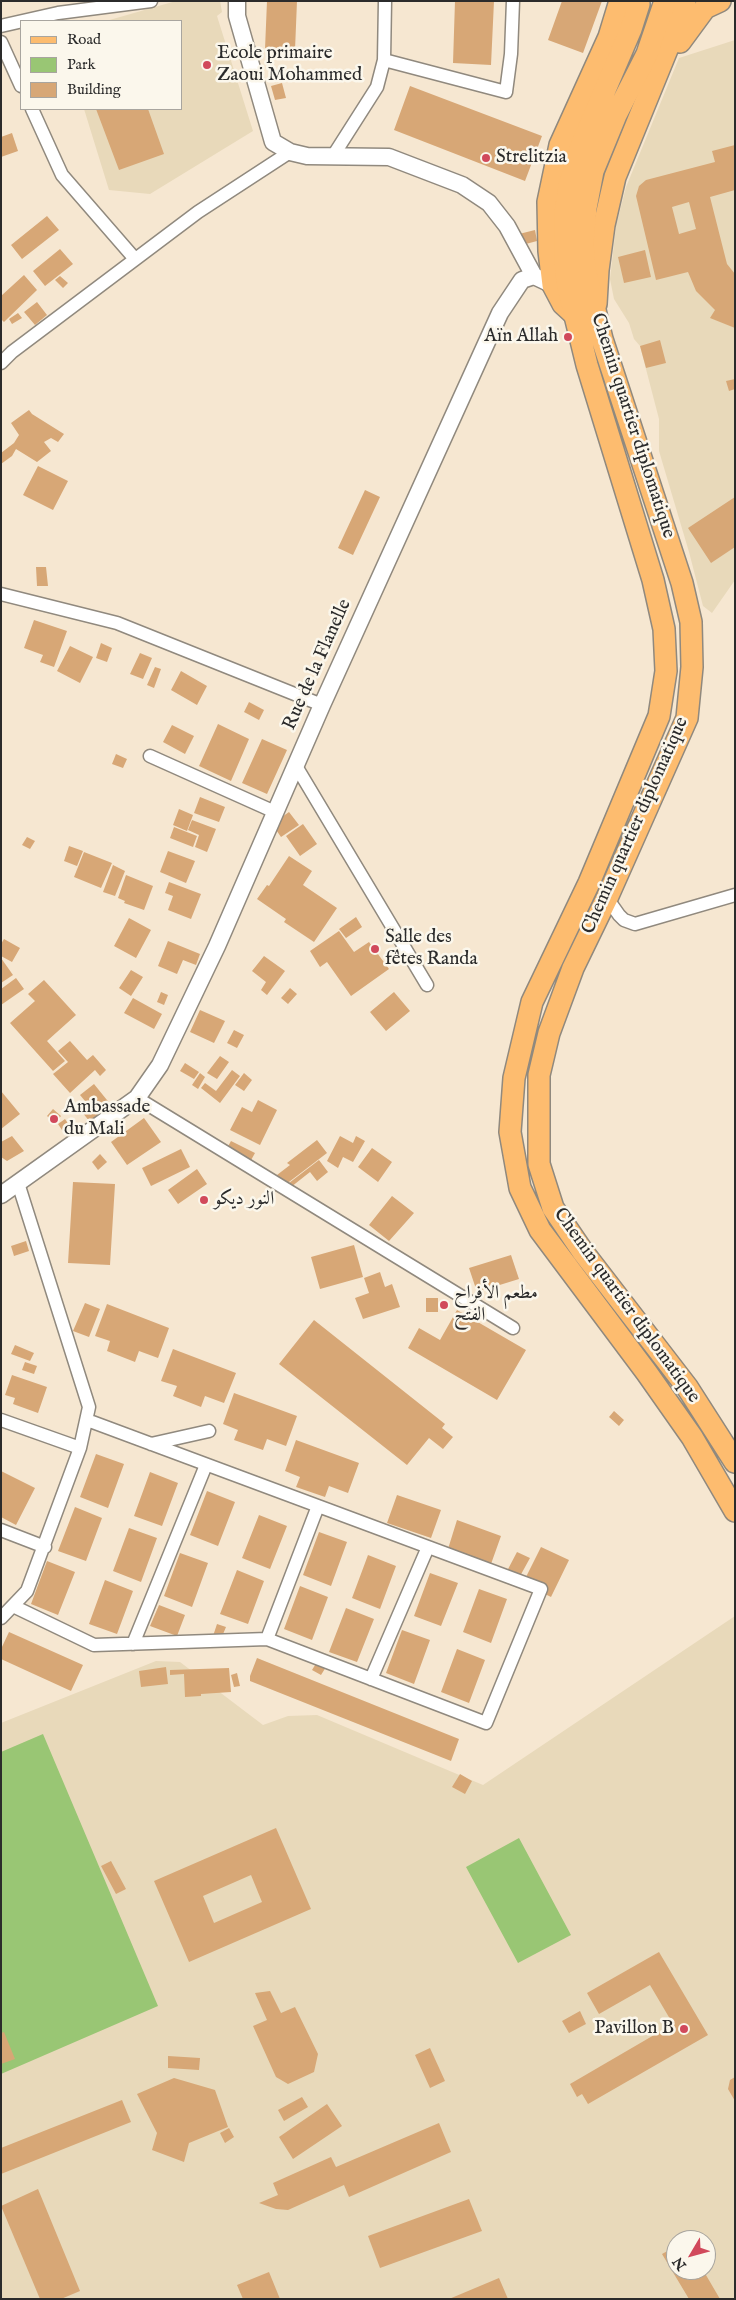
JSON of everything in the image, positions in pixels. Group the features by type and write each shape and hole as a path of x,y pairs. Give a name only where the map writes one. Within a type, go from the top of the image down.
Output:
{"main road":[{"path":"653,81 698,15 705,8 720,1"},
{"path":"585,314 567,284 564,262 565,212 569,186 581,146 631,29 629,2"},
{"path":"585,314 563,304 553,285 548,227 548,202 560,145 609,37 629,2"},
{"path":"674,3 677,25 615,176 599,261 585,314 587,365 653,580 664,629 666,671 659,716 589,883 532,1002 514,1078 510,1132 520,1188 540,1230 647,1373 692,1437 735,1511"},
{"name":"Chemin quartier diplomatique","path":"674,3 616,115 593,171 586,208 583,244 585,314 602,339 682,583 691,622 692,667 686,718 607,898 573,968 549,1033 539,1075 539,1164 554,1208 583,1252 686,1387 735,1462"}],"street":[{"path":"27,20 58,13 151,1"},
{"path":"238,1 237,16 273,142 290,152 307,156 389,157 462,185 489,203 507,226 534,276 553,285"},
{"path":"333,156 377,86 384,60 385,1"},
{"path":"384,60 506,92 511,54 513,1"},
{"path":"1,26 20,22"},
{"path":"1,42 20,84"},
{"path":"32,110 62,175 136,259"},
{"path":"1,362 198,212 290,152"},
{"name":"Rue de la Flanelle","path":"138,1098 160,1065 217,946 322,705 500,313 522,280 534,276"},
{"path":"1,594 117,622 322,705"},
{"path":"150,756 275,812"},
{"path":"296,766 427,986"},
{"path":"607,898 624,920 635,924 735,896"},
{"path":"1,1195 138,1098 513,1328"},
{"path":"1,1618 27,1591 45,1547 80,1448 89,1407 18,1184"},
{"path":"1,1420 80,1448"},
{"path":"13,1606 94,1645 267,1639 486,1723 541,1589 87,1420"},
{"path":"151,1444 209,1431"},
{"path":"133,1644 206,1464"},
{"path":"267,1639 318,1506"},
{"path":"1,1530 45,1547"},
{"path":"371,1679 428,1547"}],"shaded area":[{"name":"Ecole primaire Zaoui Mohammed","path":"176,1 220,1 222,12 217,16 253,131 150,194 109,190 84,110 182,110 182,20 110,20"},
{"path":"735,40 735,580 712,613 703,606 659,451 659,419 640,346 634,339 629,323 614,299 610,279 616,226 626,187 679,58"},
{"path":"735,1616 735,2299 1,2299 1,1723 156,1661 180,1662 263,1725 288,1716 317,1715 483,1785"}],"green space":[{"path":"43,1734 158,2006 1,2074 1,1752"},
{"path":"519,1838 571,1935 518,1963 466,1867"}],"building":[{"path":"267,1 297,1 295,50 265,49"},
{"path":"455,1 494,1 491,65 453,63"},
{"path":"562,1 602,1 583,53 548,40"},
{"path":"332,69 341,70 338,82 330,81"},
{"path":"282,83 286,98 275,100 271,86"},
{"path":"410,86 542,136 525,181 394,130"},
{"path":"96,110 148,110 164,154 119,170"},
{"path":"12,133 18,151 1,157 1,137"},
{"path":"735,145 735,190 710,197 727,264 735,274 735,328 710,318 715,310 696,291 688,272 656,280 636,196 639,186 646,180 715,162 712,151","holes":["689,202 696,229 679,234 672,207"]},
{"path":"47,216 59,230 22,259 11,245"},
{"path":"535,230 537,241 522,245 519,234"},
{"path":"60,249 73,264 45,286 33,271"},
{"path":"645,250 651,277 624,283 618,257"},
{"path":"24,275 37,290 4,322 1,319 1,296"},
{"path":"60,276 68,283 63,288 55,280"},
{"path":"37,302 47,315 35,325 24,312"},
{"path":"18,313 22,318 12,324 9,319"},
{"path":"660,340 666,363 646,368 640,346"},
{"path":"735,379 735,389 729,391 726,381"},
{"path":"29,410 32,414 64,434 58,442 51,438 44,442 51,451 37,462 16,449 12,456 1,464 1,453 14,443 19,435 11,423"},
{"path":"38,466 68,481 53,510 23,495"},
{"path":"365,490 380,497 353,555 338,548"},
{"path":"735,497 735,547 711,563 688,528"},
{"path":"36,567 46,567 48,586 37,586"},
{"path":"34,620 67,631 54,667 40,662 43,655 24,648"},
{"path":"101,643 112,648 107,662 96,658"},
{"path":"70,646 93,657 80,683 57,671"},
{"path":"140,653 152,658 143,679 130,674"},
{"path":"155,667 161,669 154,688 147,685"},
{"path":"181,671 207,686 197,705 171,690"},
{"path":"249,702 264,710 259,720 244,712"},
{"path":"218,724 249,739 231,781 199,766"},
{"path":"172,725 194,736 185,754 163,742"},
{"path":"262,739 287,750 267,794 242,783"},
{"path":"116,754 127,759 123,768 112,764"},
{"path":"200,797 225,807 219,822 194,813"},
{"path":"179,809 193,815 187,831 173,825"},
{"path":"289,812 299,825 281,837 272,824"},
{"path":"192,820 216,829 207,852 195,847 199,835 188,830"},
{"path":"303,824 317,844 300,856 286,836"},
{"path":"174,827 197,836 193,847 170,838"},
{"path":"27,837 35,841 30,849 22,845"},
{"path":"69,846 83,851 77,866 64,861"},
{"path":"168,851 195,861 186,883 160,872"},
{"path":"84,852 112,863 101,888 74,877"},
{"path":"289,856 312,871 303,885 337,908 314,942 284,922 286,919 257,899 267,885 269,886"},
{"path":"113,865 125,871 115,896 103,892"},
{"path":"126,875 153,886 144,910 124,903 125,901 118,898"},
{"path":"169,882 201,894 191,919 168,910 173,896 165,893"},
{"path":"356,917 362,927 346,938 339,929"},
{"path":"129,918 151,930 136,958 114,946"},
{"path":"339,931 354,952 369,942 389,969 351,996 327,962 320,967 310,951"},
{"path":"4,939 20,948 12,962 1,956 1,944"},
{"path":"168,941 200,954 196,965 183,960 177,974 158,966"},
{"path":"264,956 285,971 267,995 261,990 266,982 252,971"},
{"path":"1,958 13,975 1,983"},
{"path":"131,970 143,977 131,996 119,988"},
{"path":"16,978 24,989 1,1005 1,989"},
{"path":"44,980 76,1015 47,1041 65,1061 53,1071 10,1023 35,1001 28,994"},
{"path":"290,988 297,994 288,1004 281,998"},
{"path":"161,992 168,995 164,1005 157,1002"},
{"path":"394,992 410,1011 386,1031 370,1012"},
{"path":"133,998 162,1014 154,1029 124,1013"},
{"path":"200,1010 225,1021 214,1043 190,1032"},
{"path":"234,1030 244,1035 237,1048 227,1043"},
{"path":"70,1041 87,1060 93,1055 106,1070 100,1076 95,1070 70,1093 53,1074 68,1062 58,1051"},
{"path":"220,1056 229,1062 217,1079 207,1073"},
{"path":"185,1063 199,1072 194,1079 180,1071"},
{"path":"232,1070 240,1076 220,1103 201,1088 205,1083 216,1091"},
{"path":"200,1073 205,1077 198,1089 192,1085"},
{"path":"244,1073 252,1080 244,1091 235,1085"},
{"path":"94,1084 111,1105 90,1122 78,1107 85,1101 80,1095"},
{"path":"1,1091 20,1114 1,1129"},
{"path":"258,1100 277,1110 260,1145 230,1130 242,1107 252,1112"},
{"path":"53,1109 61,1116 55,1123 47,1116"},
{"path":"144,1118 161,1142 127,1165 111,1142"},
{"path":"65,1119 71,1128 64,1133 58,1124"},
{"path":"12,1136 24,1151 7,1161 1,1157 1,1142"},
{"path":"340,1136 353,1143 356,1136 365,1141 353,1162 343,1157 338,1168 327,1161"},
{"path":"317,1140 327,1153 285,1185 277,1175 290,1165 287,1163"},
{"path":"231,1141 255,1153 250,1162 226,1150"},
{"path":"372,1148 392,1162 378,1182 358,1167"},
{"path":"181,1149 190,1167 151,1186 142,1168"},
{"path":"100,1154 107,1162 98,1170 92,1162"},
{"path":"319,1160 328,1172 317,1181 310,1172 291,1187 289,1183"},
{"path":"197,1169 207,1184 178,1204 168,1190"},
{"path":"73,1182 115,1184 110,1265 68,1263"},
{"path":"392,1196 414,1213 389,1241 369,1225"},
{"path":"26,1241 29,1251 14,1256 11,1246"},
{"path":"354,1245 363,1277 320,1289 311,1257"},
{"path":"511,1255 519,1279 477,1292 469,1268"},
{"path":"380,1272 385,1287 392,1284 400,1307 363,1319 355,1298 369,1293 364,1278"},
{"path":"426,1298 438,1298 438,1312 426,1312"},
{"path":"85,1303 100,1309 89,1337 73,1331"},
{"path":"107,1304 169,1328 158,1358 139,1351 135,1362 107,1351 110,1341 95,1336"},
{"path":"457,1310 526,1350 497,1400 408,1348 419,1328 440,1340"},
{"path":"314,1320 445,1424 442,1428 453,1437 443,1449 429,1438 407,1465 279,1364"},
{"path":"15,1345 34,1353 30,1361 11,1354"},
{"path":"173,1349 236,1373 224,1403 205,1396 201,1407 173,1396 177,1386 161,1381"},
{"path":"25,1362 37,1366 34,1374 22,1370"},
{"path":"12,1375 47,1387 38,1413 13,1404 15,1398 5,1395"},
{"path":"234,1393 297,1416 286,1446 267,1439 263,1450 234,1440 238,1430 223,1424"},
{"path":"614,1411 624,1420 619,1426 609,1417"},
{"path":"296,1440 359,1463 348,1493 329,1486 325,1497 296,1487 300,1477 285,1471"},
{"path":"96,1454 124,1464 108,1508 80,1497"},
{"path":"1,1471 35,1488 16,1525 1,1517"},
{"path":"150,1472 178,1483 162,1526 134,1516"},
{"path":"207,1491 235,1502 218,1546 190,1535"},
{"path":"397,1495 441,1510 431,1538 387,1523"},
{"path":"75,1507 102,1518 86,1561 58,1551"},
{"path":"259,1515 287,1526 270,1569 242,1558"},
{"path":"457,1520 501,1536 491,1564 448,1549"},
{"path":"129,1528 157,1538 141,1582 113,1571"},
{"path":"319,1532 347,1542 331,1586 303,1575"},
{"path":"541,1547 569,1560 551,1597 543,1593 546,1586 526,1577"},
{"path":"517,1552 530,1558 519,1578 507,1571"},
{"path":"180,1553 208,1563 192,1607 164,1596"},
{"path":"368,1555 396,1566 380,1609 352,1598"},
{"path":"47,1561 75,1572 58,1615 31,1604"},
{"path":"237,1570 264,1581 248,1624 220,1614"},
{"path":"430,1573 458,1583 441,1626 414,1616"},
{"path":"105,1580 133,1591 117,1634 89,1624"},
{"path":"300,1586 328,1597 312,1640 284,1629"},
{"path":"479,1589 507,1599 491,1643 463,1632"},
{"path":"159,1605 185,1615 177,1636 150,1626"},
{"path":"346,1608 374,1619 357,1662 329,1652"},
{"path":"217,1624 226,1627 221,1639 213,1636"},
{"path":"402,1630 430,1640 414,1684 386,1673"},
{"path":"9,1632 83,1665 71,1691 1,1659 1,1649"},
{"path":"457,1649 485,1660 469,1703 441,1692"},
{"path":"257,1658 459,1739 451,1761 250,1681"},
{"path":"317,1662 326,1667 321,1675 312,1670"},
{"path":"166,1667 168,1684 141,1687 139,1671"},
{"path":"229,1668 231,1692 201,1694 201,1696 185,1697 184,1674 170,1675 170,1670"},
{"path":"237,1673 240,1686 234,1687 231,1675"},
{"path":"460,1774 472,1781 465,1794 452,1787"},
{"path":"276,1828 311,1909 189,1962 154,1881","holes":["251,1875 262,1902 214,1923 203,1896"]},
{"path":"111,1861 126,1889 116,1894 101,1866"},
{"name":"Pavillon B","path":"659,1952 708,2035 588,2104 582,2094 577,2097 570,2084 673,2024 650,1985 599,2014 587,1993"},
{"path":"270,1991 281,2013 295,2007 318,2054 314,2072 288,2084 276,2077 253,2026 267,2020 255,1993"},
{"path":"580,2011 586,2024 569,2033 562,2021"},
{"path":"4,2032 15,2059 1,2064 1,2033"},
{"path":"430,2048 445,2081 430,2088 415,2055"},
{"path":"168,2056 200,2058 199,2070 168,2068"},
{"path":"735,2077 735,2101 728,2089 730,2080"},
{"path":"174,2078 215,2090 228,2127 189,2143 184,2162 152,2150 157,2133 137,2094"},
{"path":"302,2097 308,2107 284,2121 278,2110"},
{"path":"122,2100 131,2122 1,2174 1,2148"},
{"path":"327,2104 342,2126 293,2159 279,2137"},
{"path":"439,2123 451,2152 349,2197 344,2185 288,2210 276,2209 259,2203 278,2195 273,2183 331,2157 336,2167"},
{"path":"229,2128 234,2137 225,2143 220,2133"},
{"path":"38,2189 80,2291 61,2299 40,2299 1,2206"},
{"path":"469,2199 482,2231 380,2268 368,2236"},
{"path":"666,2252 666,2261 662,2254"},
{"path":"269,2272 280,2299 243,2299 237,2285"},
{"path":"499,2278 508,2299 449,2299"},
{"path":"678,2280 709,2280 720,2299 689,2299"}],"place":[{"name":"Ecole primaire Zaoui Mohammed","path":"207,65"},
{"name":"Strelitzia","path":"486,158"},
{"name":"Aïn Allah","path":"568,337"},
{"name":"Salle des fêtes Randa","path":"375,949"},
{"name":"Ambassade du Mali","path":"54,1119"},
{"name":"النور ديكو","path":"204,1200"},
{"name":"مطعم الأفراح الفتح","path":"444,1305"},
{"name":"Pavillon B","path":"684,2029"}]}
